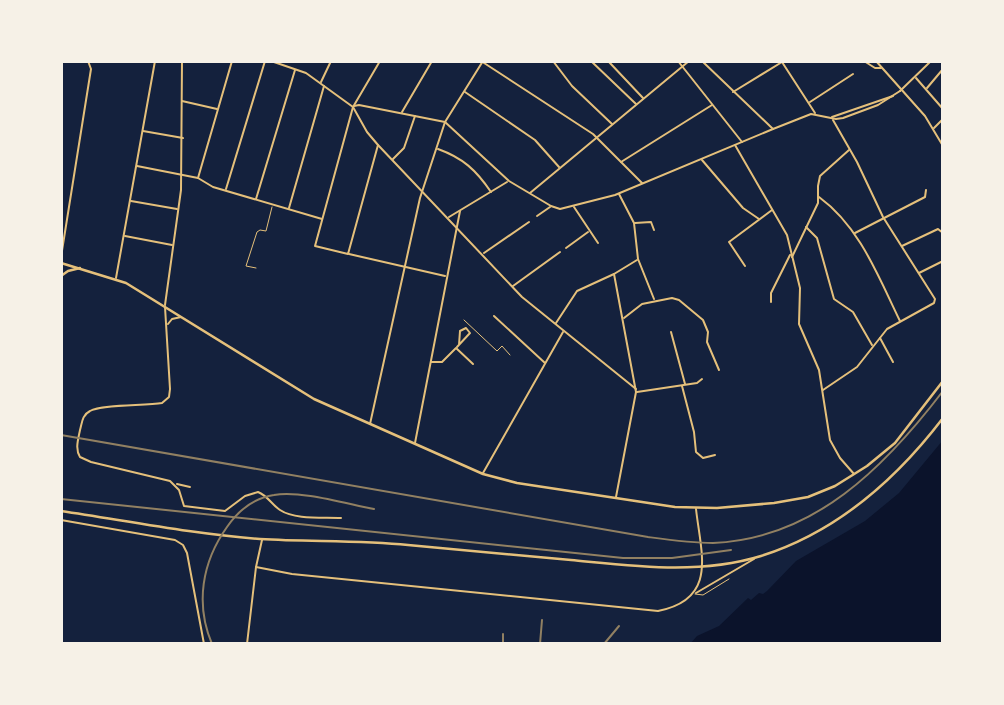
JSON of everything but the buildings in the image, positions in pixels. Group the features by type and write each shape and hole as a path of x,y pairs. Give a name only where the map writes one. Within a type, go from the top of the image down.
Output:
{"main road":[{"path":"61,262 116,279 165,306 314,399 483,474 517,483 616,498 695,508 728,507 795,499 825,491 854,475 895,443 943,381"},
{"path":"61,276 81,268"},
{"path":"61,510 187,532 262,539 371,541 645,567 696,567 760,556 826,527 871,497 907,462 943,418"}],"street":[{"path":"61,257 92,69 88,61"},
{"path":"116,279 155,61"},
{"path":"182,61 183,138 179,209 165,306 170,389 162,404 89,411 83,419 77,449 80,457 87,461 190,487"},
{"path":"198,178 232,61"},
{"path":"226,190 265,61"},
{"path":"271,61 295,69 322,84 353,107 378,145 512,286 537,310 636,390 697,383 702,379"},
{"path":"289,209 322,84 331,61"},
{"path":"380,61 353,107 315,246 446,276"},
{"path":"402,113 432,61"},
{"path":"553,61 572,86 613,124"},
{"path":"591,61 637,104"},
{"path":"677,61 742,142"},
{"path":"529,193 689,61"},
{"path":"701,61 773,129"},
{"path":"733,92 782,61 815,113"},
{"path":"864,61 875,68 881,68"},
{"path":"876,61 934,128 943,146"},
{"path":"353,107 359,105 445,122 509,181 560,209 619,194 815,113 831,117 894,95 931,61"},
{"path":"370,425 423,191 445,122 482,62 596,138 643,183"},
{"path":"609,62 644,99"},
{"path":"256,200 295,69"},
{"path":"926,89 943,69"},
{"path":"808,103 853,74"},
{"path":"915,77 943,109"},
{"path":"465,92 535,141 560,168"},
{"path":"181,101 218,110"},
{"path":"621,162 712,105"},
{"path":"392,160 404,148 415,115"},
{"path":"822,391 858,368 879,337 900,321 935,301 883,217 831,117"},
{"path":"934,128 943,119"},
{"path":"142,131 183,138"},
{"path":"347,254 378,145"},
{"path":"735,145 787,235 800,288 799,324 816,359 830,440 854,475"},
{"path":"437,149 455,155 469,164 491,192"},
{"path":"771,302 771,293 817,208 820,177 850,149"},
{"path":"701,159 743,208 759,219"},
{"path":"136,166 198,178 256,200 322,219"},
{"path":"448,218 509,181"},
{"path":"854,233 925,197 926,190"},
{"path":"619,194 634,223 638,259 655,300"},
{"path":"819,197 854,233 900,321"},
{"path":"130,201 179,209"},
{"path":"256,268 246,266 257,232 266,231 273,205"},
{"path":"537,216 551,206"},
{"path":"574,206 598,243"},
{"path":"746,266 729,242 773,209"},
{"path":"415,444 460,211"},
{"path":"484,254 529,222"},
{"path":"634,223 651,222 654,230"},
{"path":"806,227 817,238 834,299 853,312 873,346"},
{"path":"901,247 938,229 943,233"},
{"path":"566,248 590,231"},
{"path":"124,236 172,245"},
{"path":"512,286 560,252"},
{"path":"556,324 578,291 638,259"},
{"path":"919,273 943,261"},
{"path":"614,274 636,390 616,498"},
{"path":"623,319 642,304 675,298 698,314 706,326 707,342 719,370"},
{"path":"494,316 545,363"},
{"path":"167,324 172,319 182,317"},
{"path":"464,320 497,351 502,346 510,355"},
{"path":"429,361 442,362 470,333 466,328 460,331 457,346"},
{"path":"483,474 564,331"},
{"path":"671,332 694,432 696,452 703,458 715,455"},
{"path":"879,337 892,362"},
{"path":"457,346 473,364"},
{"path":"174,484 184,506 229,510 241,498 254,492 267,496 278,509 287,513 341,519"},
{"path":"695,508 702,561 695,594"},
{"path":"61,520 175,540 183,545 187,553 204,644"},
{"path":"247,644 262,539"},
{"path":"256,567 292,574 647,611 683,603 760,556"},
{"path":"695,594 706,594 729,579"}],"water":[{"path":"943,440 943,644 690,644 697,636 719,626 748,598 751,600 759,593 767,591 796,561 865,521 899,493"}],"railway":[{"path":"61,435 648,537 713,543 750,538 783,528 815,513 844,494 897,446 943,391"},
{"path":"212,644 204,614 207,569 218,540 241,511 260,499 285,494 310,496 374,509"},
{"path":"61,499 623,558 672,558 731,550"},
{"path":"540,644 542,620"},
{"path":"604,644 619,626"},
{"path":"503,634 503,644"}]}
